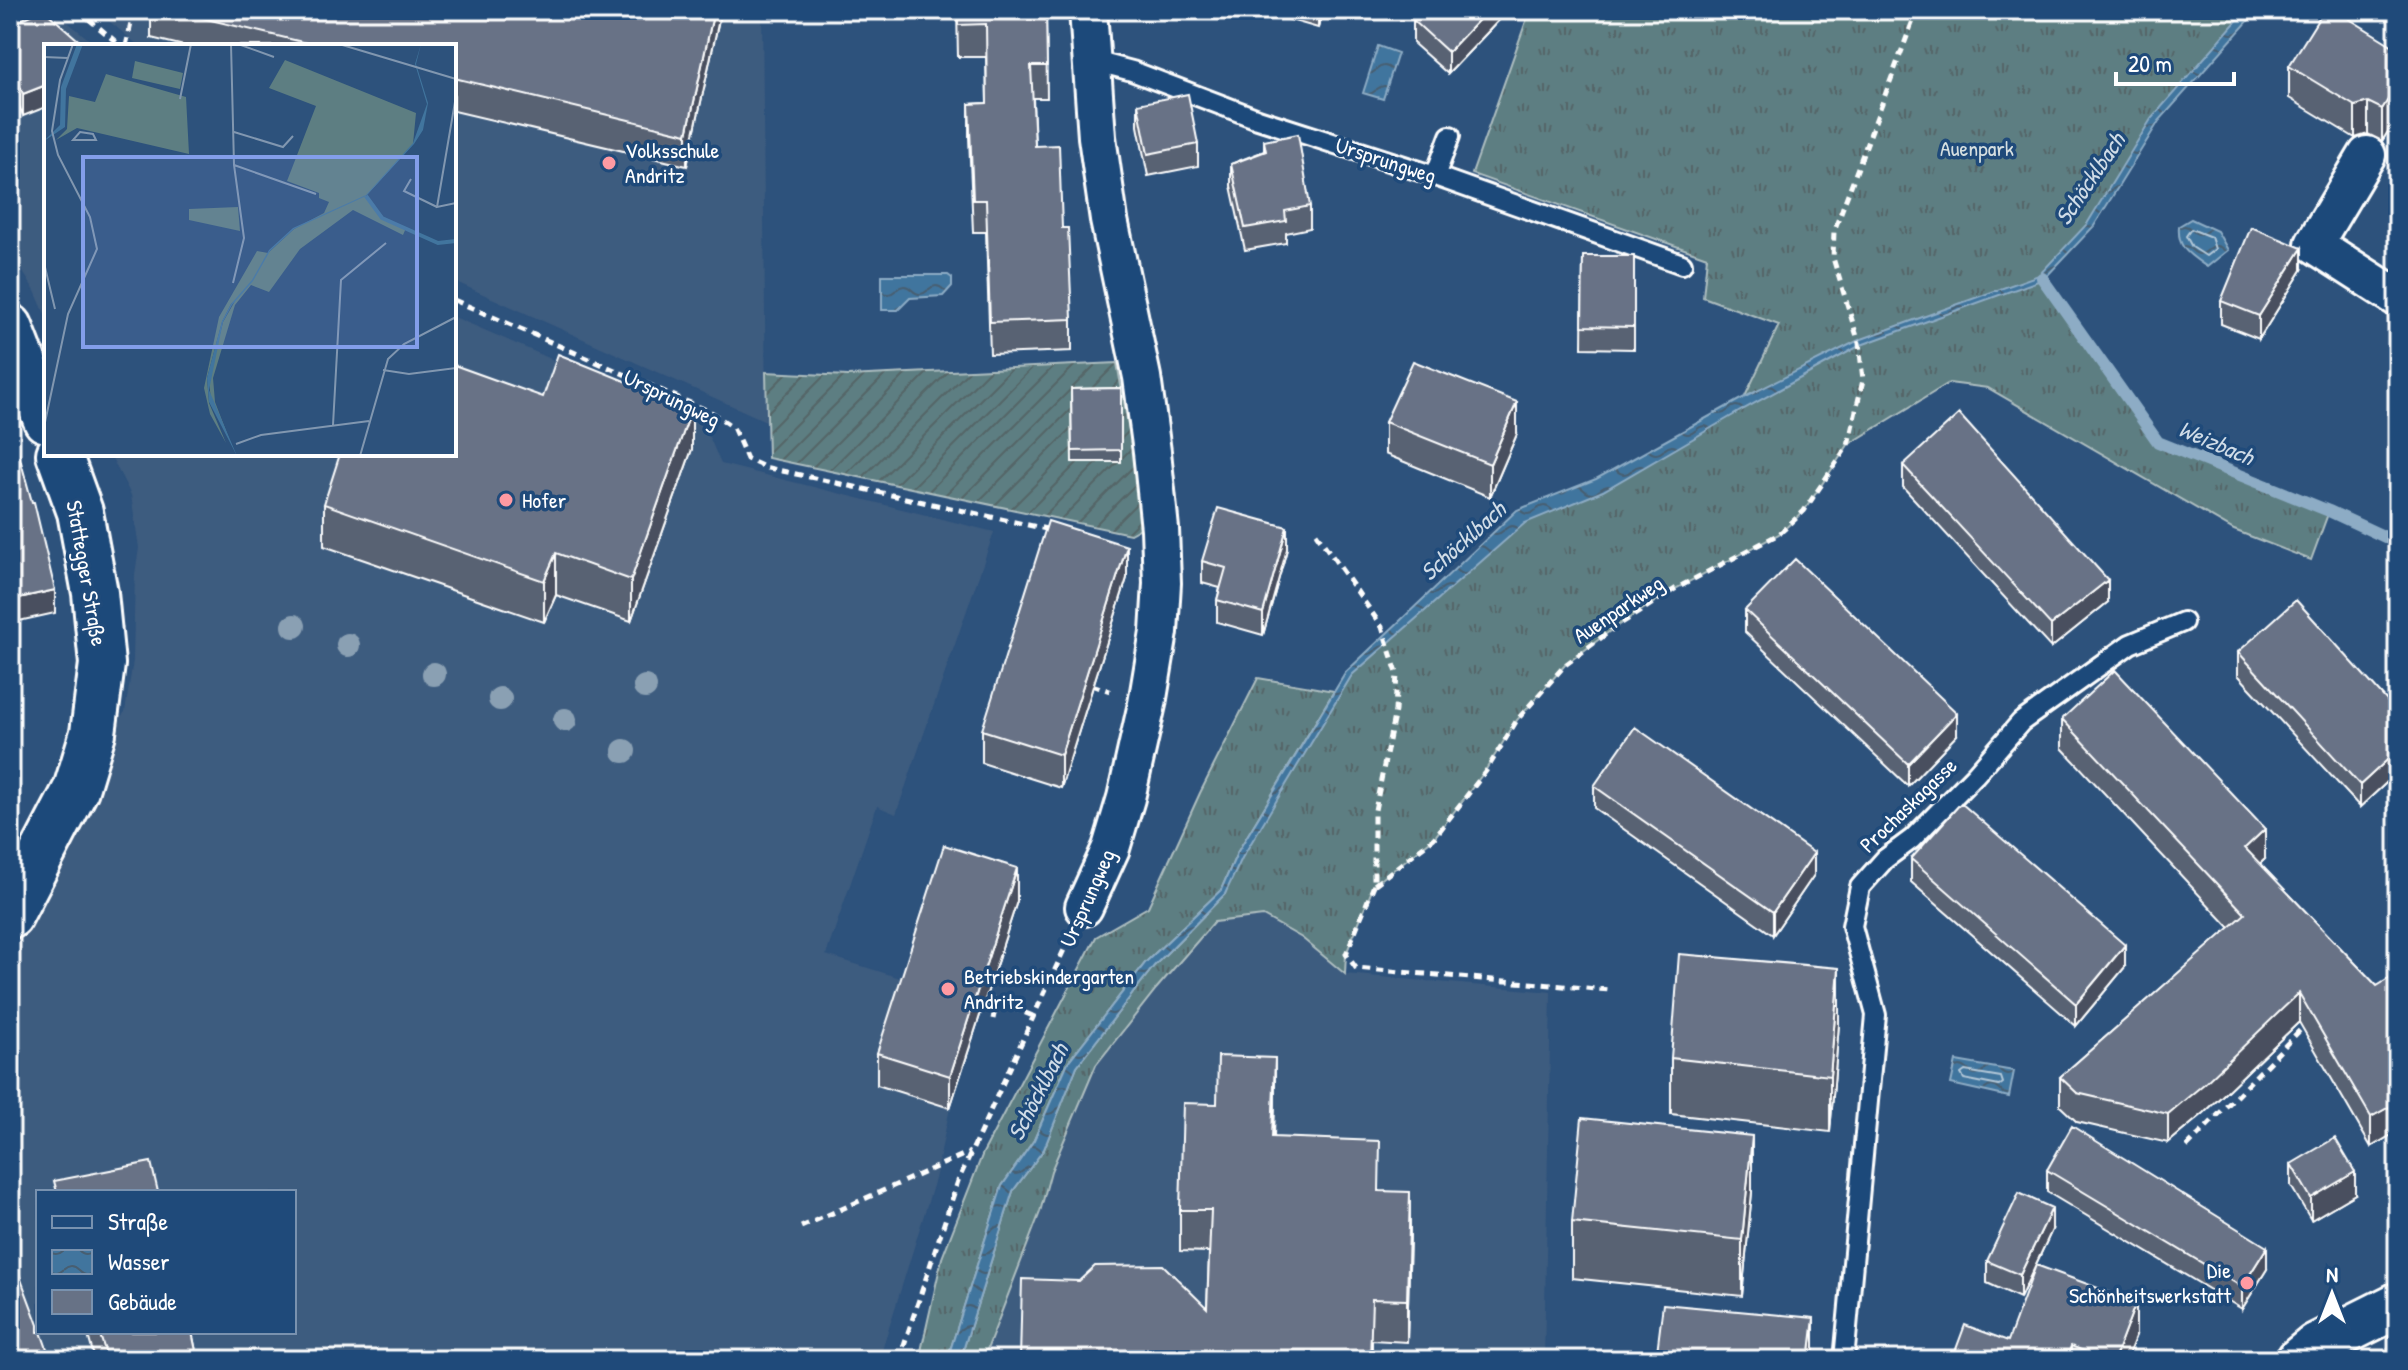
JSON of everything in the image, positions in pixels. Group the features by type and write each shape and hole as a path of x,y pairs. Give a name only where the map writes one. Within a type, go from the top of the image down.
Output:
{"street":[{"name":"Ursprungweg","path":"1084,907 1111,848 1126,798 1147,704 1159,632 1162,583 1159,514 1142,377 1109,220 1090,60 1088,10"},
{"path":"2367,155 2314,244 2398,298"},
{"path":"10,327 44,415"},
{"name":"Stattegger Straße","path":"10,916 76,789 93,733 102,664 95,593 80,512 60,456"},
{"path":"2299,1360 2316,1346 2398,1305"}],"lane":[{"name":"Ursprungweg","path":"1090,60 1132,71 1258,119 1435,176 1682,264"},
{"path":"1435,176 1450,136"},
{"name":"Prochaskagasse","path":"1844,1360 1876,1015 1852,926 1860,887 1885,859 1912,839 1954,797 2021,722 2130,644 2183,622"}],"path":[{"path":"78,10 121,44"},
{"path":"125,44 134,10"},
{"name":"Auenparkweg","path":"1374,885 1434,838 1486,771 1517,720 1565,665 1614,628 1675,589 1779,534 1804,511 1848,445 1863,380 1859,343 1833,258 1834,231 1917,10"},
{"name":"Ursprungweg","path":"456,301 711,412 733,427 747,459 764,467 1054,530"},
{"path":"1316,533 1382,627 1397,673 1395,711 1374,815 1374,885 1346,954 1356,968 1609,990"},
{"name":"Ursprungweg","path":"899,1360 970,1151 1084,907"},
{"path":"986,997 1033,1017"},
{"path":"993,1019 997,1000"},
{"path":"983,1005 988,1007 986,1014"},
{"path":"2187,1147 2308,1022"},
{"path":"801,1227 970,1151"}],"shaded area":[{"path":"10,10 53,10 95,44 44,44 44,311 10,251"},
{"name":"Volksschule Andritz","path":"96,10 762,10 766,421 456,282 456,44 137,44"},
{"path":"456,318 704,425 721,464 994,532 896,814 877,806 826,955 910,981 877,1085 950,1108 935,1179 879,1360 10,1360 10,850 125,712 133,661 135,574 139,548 131,495 111,456 456,456"},
{"path":"1263,916 1302,938 1345,974 1551,992 1544,1360 983,1360 1040,1212 1051,1171 1096,1065 1214,922"}],"green space":[{"name":"Auenpark","path":"1530,10 2252,10 2153,121 2090,225 2042,278 2158,442 2329,511 2311,560 2234,530 1988,388 1949,383 1848,445 1804,511 1779,534 1675,589 1614,628 1565,665 1517,720 1485,771 1434,838 1374,885 1346,954 1345,974 1302,938 1263,916 1214,922 1096,1065 1051,1171 1040,1212 983,1360 960,1360 1013,1191 1044,1149 1077,1066 1154,966 1225,894 1232,870 1347,675 1521,517 1599,485 1741,405 1779,325 1703,297 1707,257 1472,174"},
{"path":"1117,363 1146,525 1130,534 768,458 766,372 848,376"},
{"path":"1258,678 1334,691 1237,853 1221,890 1146,962 1068,1062 1034,1140 1002,1186 947,1360 919,1360 942,1258 983,1153 1096,937 1148,907 1200,793"}],"water":[{"name":"Schöcklbach","path":"2246,10 2258,10 2159,121 2094,226 2045,278 2045,283 2038,281 1861,345 1603,491 1525,523 1352,675 1242,858 1225,894 1154,966 1077,1066 1044,1149 1013,1191 960,1360 947,1360 1002,1186 1034,1140 1068,1062 1146,962 1221,890 1237,853 1346,672 1517,510 1596,479 1739,400 1859,340 2039,275 2087,224 2151,119"},
{"path":"1378,46 1398,53 1383,99 1363,93"},
{"path":"2191,219 2217,231 2228,250 2207,267 2186,251 2180,240 2179,226"},
{"path":"882,275 948,275 952,278 952,286 943,296 910,298 898,310 882,310"},
{"path":"1956,1061 2014,1071 2009,1097 1951,1084"}],"building":[{"path":"44,10 83,44 44,44 44,86 23,94 10,61 10,25"},
{"name":"Volksschule Andritz","path":"169,10 714,10 687,134 456,78 456,44 311,44"},
{"path":"958,10 1046,10 1047,66 1031,66 1035,146 1059,145 1062,228 1068,228 1072,319 990,322 986,200 973,200 969,104 987,103 986,24 958,25"},
{"path":"1423,10 1488,10 1448,52 1413,20"},
{"path":"2324,10 2335,10 2398,49 2398,84 2382,109 2368,102 2355,106 2289,66"},
{"path":"1188,94 1198,144 1148,154 1138,104"},
{"path":"1298,134 1310,206 1285,211 1286,221 1245,228 1231,164 1266,151 1264,141"},
{"path":"2251,227 2302,248 2259,316 2221,301"},
{"path":"1583,256 1634,256 1634,327 1582,326"},
{"name":"Hofer","path":"558,354 692,408 631,580 556,553 544,581 324,504 339,456 456,456 456,366 543,397"},
{"path":"1413,361 1517,402 1490,464 1385,422"},
{"path":"1121,388 1121,450 1072,451 1071,389"},
{"path":"1959,414 2108,580 2051,625 1903,465"},
{"path":"10,422 34,502 55,590 10,600"},
{"path":"1218,508 1287,527 1263,613 1217,600 1226,568 1202,561"},
{"path":"1048,521 1127,546 1061,755 982,730"},
{"path":"1795,559 1957,713 1908,764 1745,610"},
{"path":"2296,600 2398,713 2398,750 2360,785 2238,652"},
{"path":"2115,670 2265,829 2245,848 2377,986 2395,975 2398,980 2398,1102 2371,1117 2299,993 2168,1114 2077,1093 2060,1077 2245,914 2062,719"},
{"path":"1635,727 1814,853 1773,912 1594,786"},
{"path":"1961,803 2125,945 2076,1004 1911,859"},
{"name":"Betriebskindergarten Andritz","path":"944,845 1017,868 950,1076 877,1053"},
{"path":"1679,954 1839,968 1830,1076 1671,1058"},
{"path":"1218,1056 1275,1058 1272,1137 1380,1141 1379,1191 1410,1192 1407,1300 1372,1299 1370,1360 1020,1360 1022,1279 1079,1281 1095,1266 1163,1265 1207,1308 1211,1210 1180,1210 1183,1103 1217,1104"},
{"path":"1582,1118 1752,1136 1742,1240 1572,1222"},
{"path":"2072,1126 2267,1247 2242,1287 2047,1170"},
{"path":"2335,1138 2355,1172 2311,1198 2291,1164"},
{"path":"151,1162 158,1190 56,1190 54,1181"},
{"path":"2019,1193 2052,1208 2020,1275 1987,1261"},
{"path":"10,1250 36,1320 36,1334 42,1334 51,1360 10,1360"},
{"path":"2036,1265 2136,1302 2114,1360 2071,1346 2066,1360 1952,1360 1965,1325 2008,1341"},
{"path":"1663,1304 1814,1318 1809,1360 1656,1360"},
{"path":"100,1334 192,1334 196,1351 204,1360 108,1360"},
{"path":"2398,1349 2398,1360 2379,1360"}],"waterway":[{"name":"Weizbach","path":"2042,278 2158,442 2329,511 2398,543"}],"place":[{"name":"Volksschule Andritz","path":"609,163"},
{"name":"Hofer","path":"506,500"},
{"name":"Betriebskindergarten Andritz","path":"948,989"},
{"name":"Die Schönheitswerkstatt","path":"2247,1283"}]}
